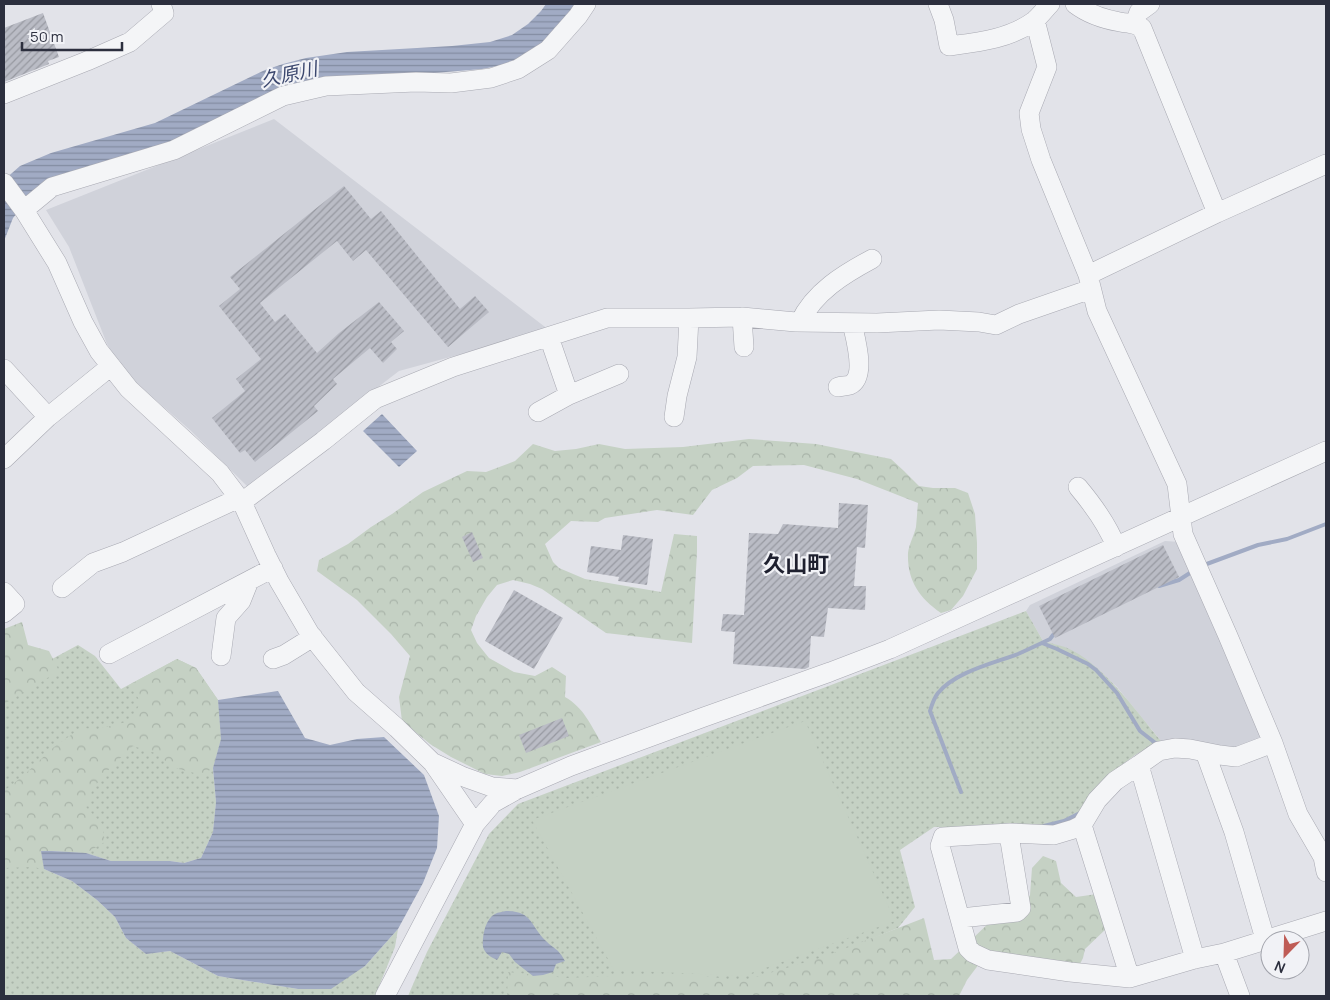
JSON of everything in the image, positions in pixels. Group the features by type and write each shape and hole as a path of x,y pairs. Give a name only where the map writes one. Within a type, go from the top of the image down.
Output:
{"street":[{"path":"4,94 130,42 164,13 161,4"},
{"path":"23,209 52,187 174,150 283,96 326,86 416,82 450,83 491,78 518,69 548,50 586,4"},
{"path":"938,4 944,20 949,46 994,39 1015,32 1035,20 1050,4"},
{"path":"1075,4 1084,11 1103,18 1124,23 1135,23 1142,28 1217,213"},
{"path":"1135,23 1139,12 1150,4"},
{"path":"1035,20 1047,68 1029,112 1031,129 1041,160 1089,282 1097,311 1177,484 1183,534 1274,743 1298,814 1323,857 1326,872"},
{"path":"62,588 93,563 241,500 323,441 375,399 453,366 607,318 742,317 800,322 877,324 939,320 979,322 996,325 1089,282 1217,213 1326,164"},
{"path":"4,183 57,263 82,322 99,351 129,389 220,473 241,500 272,568 313,637 356,692 433,763 475,824"},
{"path":"800,322 804,312 836,280 872,259"},
{"path":"742,317 744,347"},
{"path":"674,417 677,396 688,356 689,318"},
{"path":"838,387 851,385 856,380 859,372 859,361 852,323"},
{"path":"549,337 569,395"},
{"path":"4,459 48,417 111,366"},
{"path":"4,368 48,417"},
{"path":"538,412 569,395 619,374"},
{"path":"385,996 475,824 493,803 518,789 571,766 830,672 890,648 1326,451"},
{"path":"1078,487 1111,534 1116,547"},
{"path":"109,654 272,568"},
{"path":"222,656 226,618 241,601 248,581"},
{"path":"4,592 16,604 4,614"},
{"path":"274,659 313,637"},
{"path":"1260,941 1130,978 1070,972 988,960 973,953 968,948 940,846 944,837 1010,833 1054,835 1074,829 1082,825 1097,800 1115,781 1159,751 1175,748 1190,749 1236,757 1274,743"},
{"path":"1205,752 1234,832 1262,930"},
{"path":"433,763 492,787 518,789"},
{"path":"1139,764 1194,959"},
{"path":"1082,825 1130,978"},
{"path":"961,918 1017,912 1021,908 1010,833"},
{"path":"1296,930 1326,921"},
{"path":"1224,952 1240,996"}],"shaded area":[{"path":"274,119 549,330 399,371 248,487 190,430 127,375 107,344 69,247 46,210"},
{"path":"1165,541 1180,542 1261,737 1230,751 1183,739 1161,741 1117,687 1092,664 1066,648 1043,641 1026,611 1030,605"}],"green space":[{"path":"749,439 816,444 891,459 919,486 955,488 968,493 975,514 977,569 963,596 951,610 941,613 926,601 912,580 908,553 916,527 918,503 857,479 804,465 753,466 737,478 712,490 693,515 657,510 605,518 598,522 571,521 545,544 553,562 559,568 585,579 661,592 674,534 697,536 692,643 606,633 542,589 513,580 497,585 487,597 476,616 471,630 477,643 489,658 514,672 535,676 552,667 566,676 565,697 582,711 601,742 520,772 502,776 485,774 451,757 430,744 402,721 399,697 410,656 357,600 317,571 319,560 348,544 423,492 467,471 486,472 515,461 533,444 555,451 599,444 625,449 683,447"},
{"path":"1026,611 1043,641 1065,647 1079,654 1105,675 1161,741 1135,755 1118,768 1082,821 1050,829 934,827 900,850 915,907 898,928 741,992 927,996 408,996 427,952 489,834 518,804"},
{"path":"22,622 28,645 49,651 59,671 4,704 4,629"},
{"path":"78,645 95,656 121,689 177,659 196,668 218,700 221,739 213,768 216,802 213,832 201,858 184,863 170,861 111,861 86,853 41,851 44,869 72,881 97,900 115,917 126,938 146,954 170,951 218,976 298,989 365,966 398,929 395,947 375,996 4,996 4,685"},
{"path":"177,659 196,668 218,700 221,739 213,768 202,775 175,768 155,753 133,746 93,788 86,807 102,824 105,842 86,853 41,851 44,869 32,867 4,868 4,791 54,747 81,728 98,729 130,721 141,702 129,685"},
{"path":"805,721 895,921 743,976 614,970 532,820"},
{"path":"1043,856 1056,861 1061,883 1076,897 1097,894 1107,928 1085,949 1079,966 979,964 967,980 959,996 507,996 508,972 567,978 704,976 743,981 823,957 924,918 934,960 951,959 991,921 1020,914 1030,895 1032,868"}],"water":[{"name":"久原川","path":"546,4 579,4 559,30 517,62 482,69 290,85 180,139 35,191 13,218 4,241 4,180 20,166 51,153 155,123 265,70 283,64 306,58 347,52 490,42 512,35 528,24"},
{"path":"382,414 417,451 399,467 363,431"},
{"path":"278,691 305,738 330,745 357,739 384,737 424,775 439,816 437,848 423,883 398,929 365,966 331,989 298,989 218,976 170,951 146,954 126,938 115,917 97,900 72,881 44,869 41,851 86,853 111,861 170,861 184,863 201,858 213,832 216,802 213,768 221,739 218,700"},
{"path":"506,911 521,914 530,920 565,961 556,964 553,972 533,976 515,962 509,954 502,952 497,960 488,955 483,947 483,938 487,924 492,916"}],"building":[{"path":"43,13 59,57 48,61 49,64 4,82 4,28"},
{"path":"344,186 371,219 381,211 460,309 475,296 489,312 448,347 366,250 353,261 337,241 260,303 275,322 285,314 317,353 379,302 404,331 391,342 397,349 383,363 370,348 333,379 337,384 314,406 318,411 255,462 245,450 240,453 212,418 245,391 236,379 261,359 219,306 240,289 230,277"},
{"path":"839,503 868,505 865,548 857,547 854,586 866,586 865,610 828,608 824,637 811,636 809,667 805,669 733,664 735,632 721,631 723,614 744,615 749,533 778,534 783,524 838,528"},
{"path":"472,532 483,558 473,562 462,537"},
{"path":"623,535 653,539 647,585 618,581 619,577 587,572 591,546 621,550"},
{"path":"1163,545 1179,577 1055,638 1039,606"},
{"path":"514,590 563,618 534,669 485,641"},
{"path":"562,718 569,736 526,753 519,735"}],"waterway":[{"path":"1204,565 1258,545 1287,539 1326,524"},
{"path":"1159,586 1179,580 1193,571"},
{"path":"961,792 930,711 935,697 954,679 1018,654 1050,639 1058,632"},
{"path":"1042,643 1088,664 1096,670 1117,693 1140,731 1157,746"},
{"path":"1044,826 1064,821 1082,812"}],"district":[{"name":"久山町","path":"796,564"}]}
